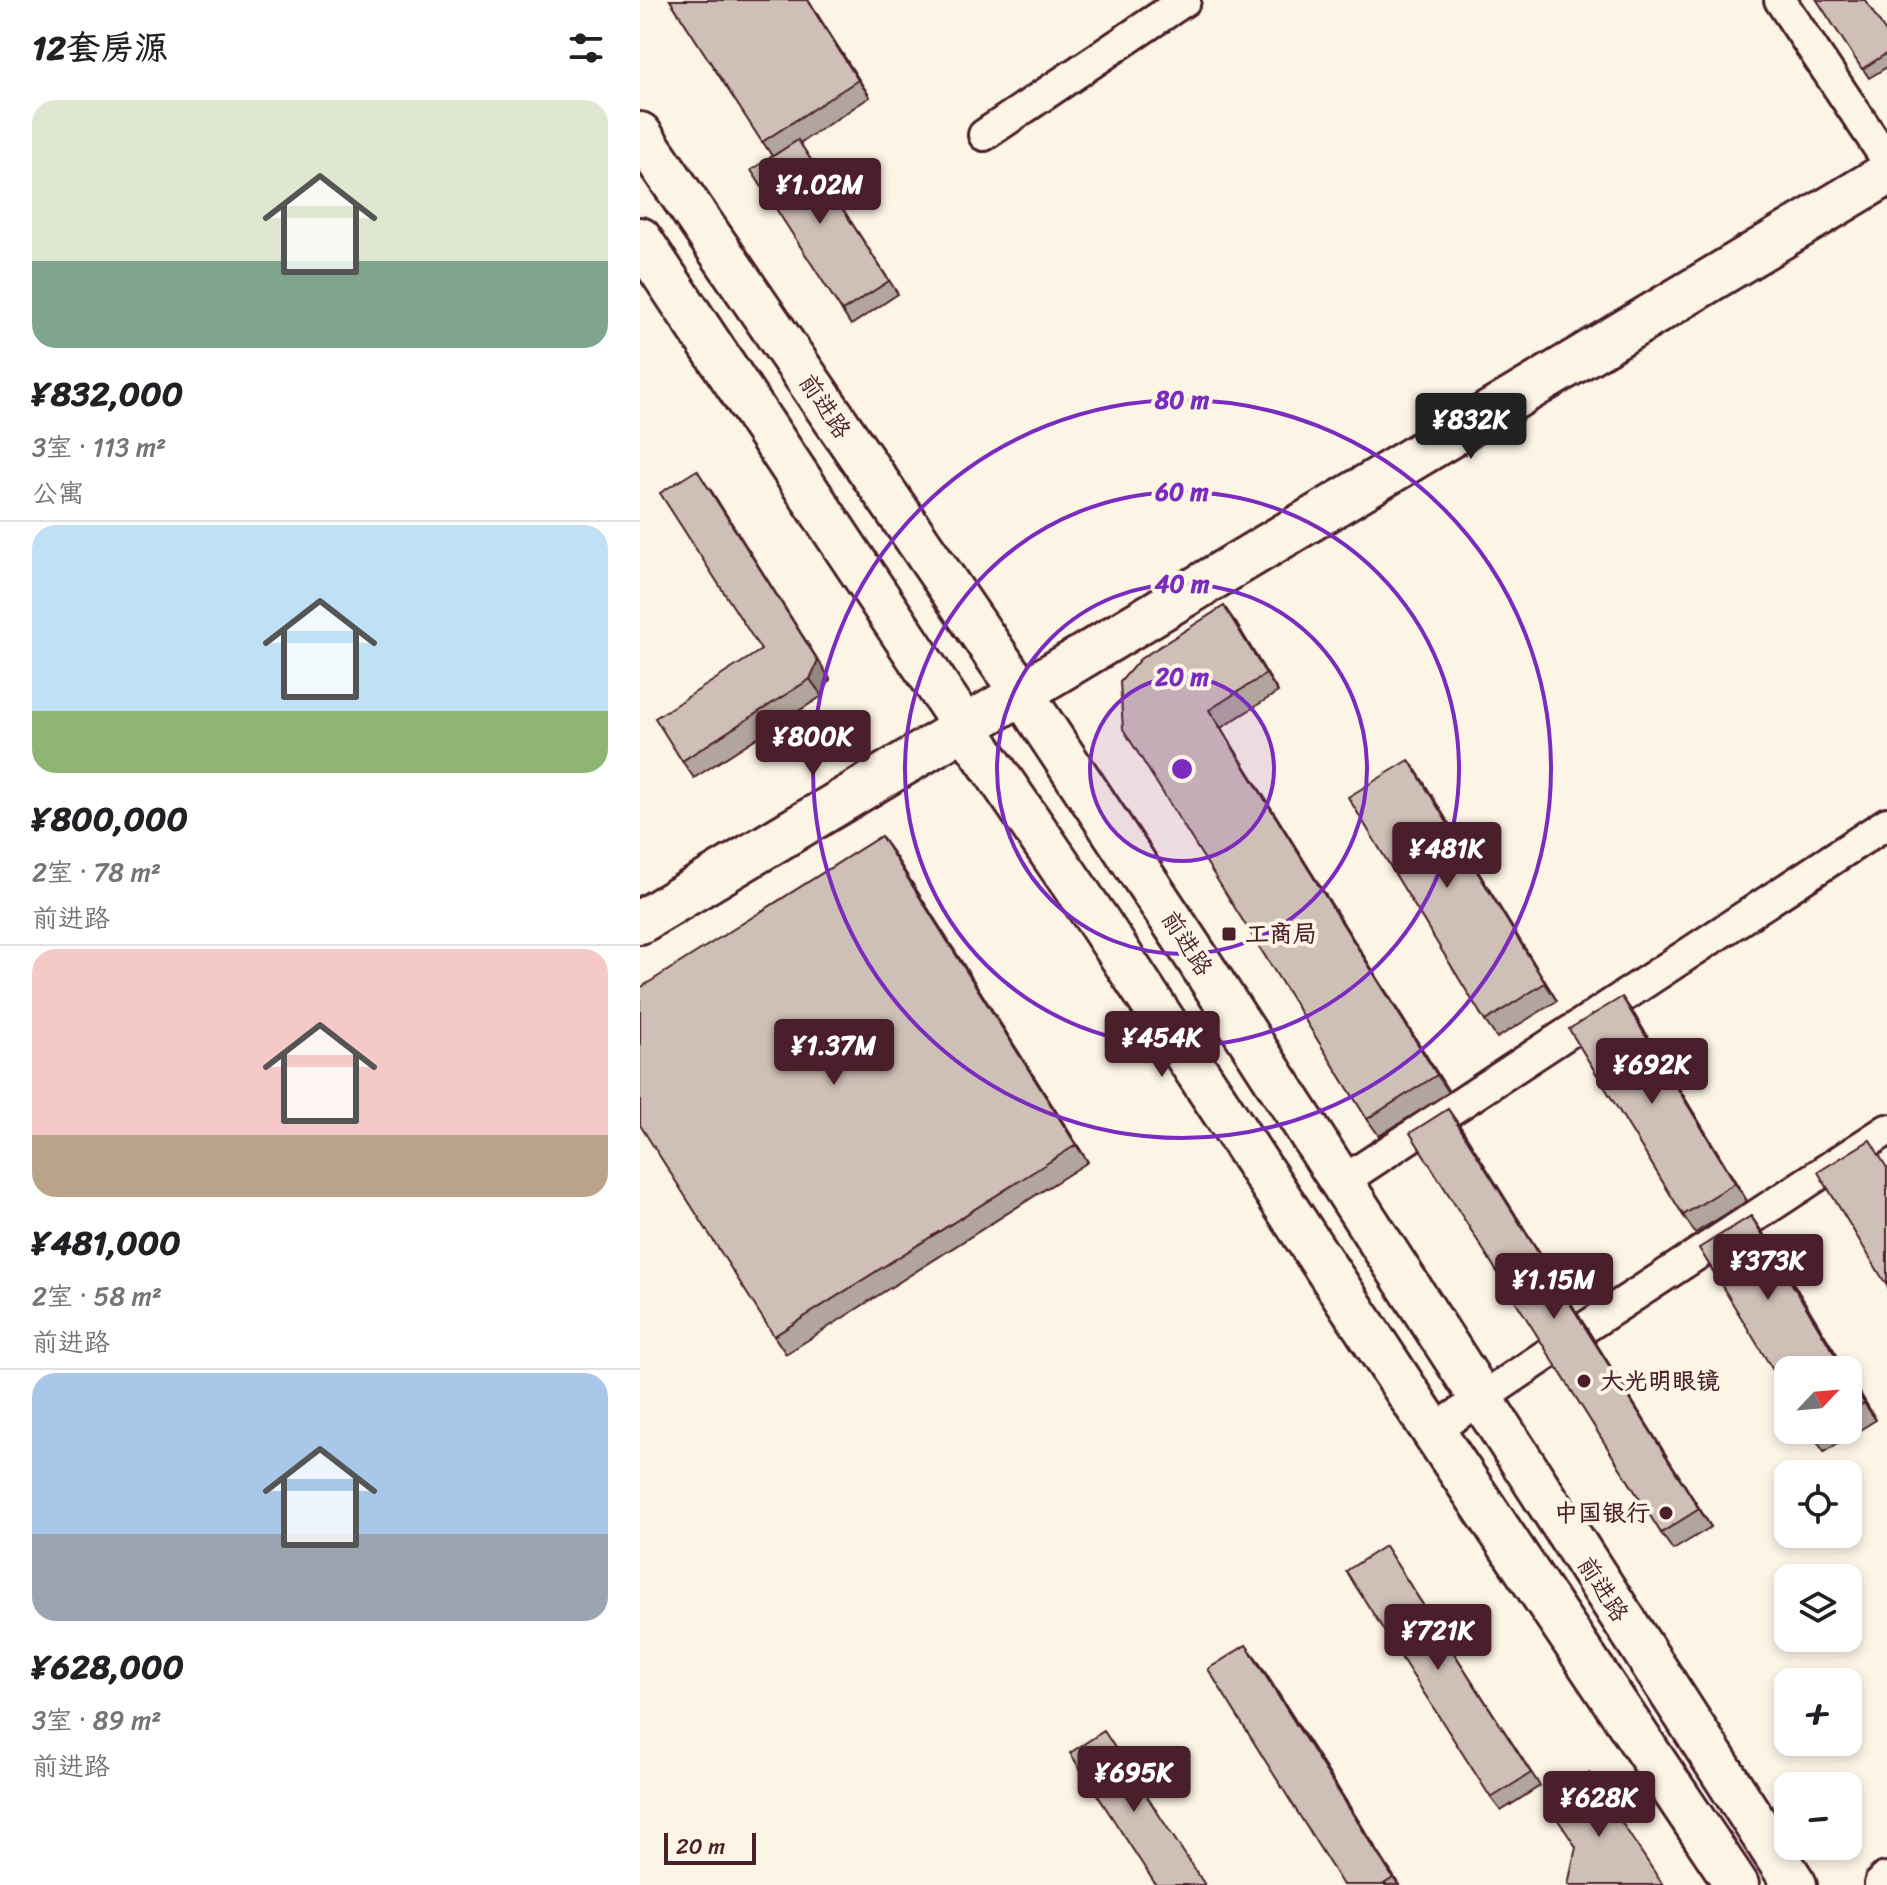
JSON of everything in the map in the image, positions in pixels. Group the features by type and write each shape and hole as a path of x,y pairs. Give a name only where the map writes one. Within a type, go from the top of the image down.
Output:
{"main road":[{"name":"前进路","path":"640,134 1021,692 1195,955 1795,1885"},
{"path":"640,922 1887,174"},
{"path":"640,239 964,726 1100,924 1433,1431 1737,1885"}],"street":[{"path":"984,135 1185,0"},
{"path":"1780,0 1887,160"},
{"path":"1340,1183 1887,823"},
{"path":"1586,1327 1887,1130"},
{"path":"1433,1431 1549,1353"}],"building":[{"path":"670,0 807,0 858,80 762,142"},
{"path":"1817,0 1865,0 1887,34 1887,53 1862,69"},
{"path":"798,140 889,281 842,311 751,170"},
{"path":"697,470 818,661 810,679 682,761 655,718 761,650 660,493"},
{"path":"1224,606 1266,674 1209,710 1437,1075 1367,1119 1123,729 1120,682 1140,659"},
{"path":"1409,760 1545,983 1485,1021 1348,797"},
{"path":"881,836 1076,1145 774,1336 640,1125 640,988"},
{"path":"1622,997 1735,1183 1683,1215 1569,1029"},
{"path":"1448,1109 1699,1509 1661,1533 1410,1133"},
{"path":"1870,1140 1887,1168 1887,1286 1818,1172"},
{"path":"1751,1216 1836,1356 1774,1356 1774,1372 1699,1248"},
{"path":"1385,1546 1531,1773 1491,1798 1346,1571"},
{"path":"1246,1645 1393,1878 1382,1885 1343,1885 1208,1669"},
{"path":"1104,1731 1205,1885 1156,1885 1070,1753"},
{"path":"1589,1773 1663,1885 1568,1885 1576,1847 1546,1802"}],"place":[{"name":"工商局","path":"1229,934"},
{"name":"大光明眼镜","path":"1584,1381"},
{"name":"中国银行","path":"1666,1513"}]}
